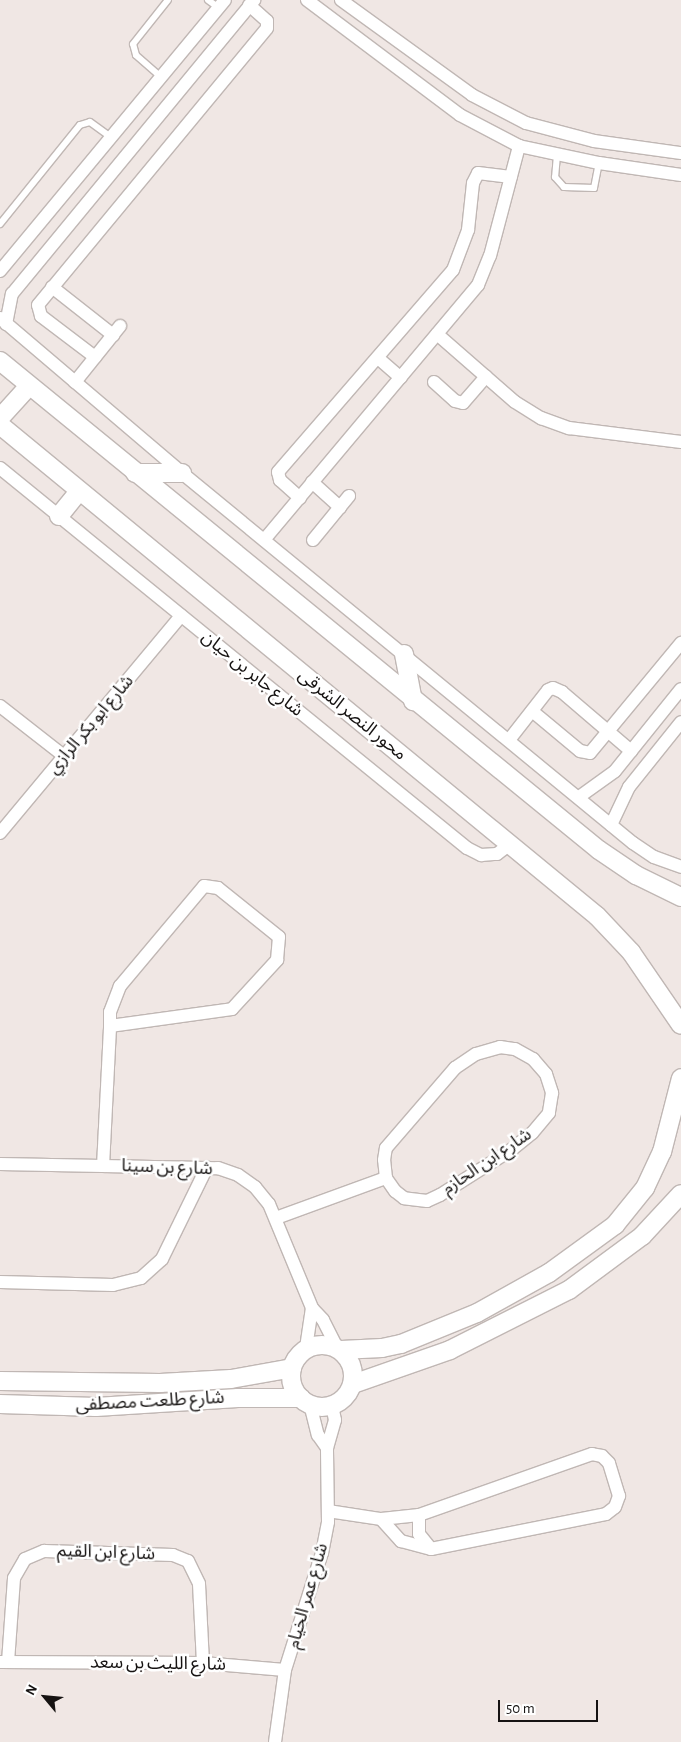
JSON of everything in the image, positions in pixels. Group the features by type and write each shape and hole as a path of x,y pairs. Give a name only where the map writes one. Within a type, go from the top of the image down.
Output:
{"street":[{"path":"306,0 460,114 519,146 599,163 681,175"},
{"path":"341,0 472,94 526,123 594,141 681,153"},
{"path":"95,357 41,316 38,305 267,28 267,21 251,2 12,294 3,321 182,473 643,851 681,867"},
{"path":"0,271 222,4"},
{"path":"264,540 474,290 485,271 519,146"},
{"path":"300,498 280,480 278,472 453,270 468,230 474,177 483,172 511,177"},
{"path":"52,287 117,330 75,382"},
{"path":"438,334 523,407 569,428 681,442"},
{"path":"378,358 401,378"},
{"path":"0,361 599,850 636,875 681,896"},
{"path":"434,382 455,401 463,403 486,377"},
{"path":"0,418 29,386"},
{"name":"محور النصر الشرقى","path":"0,425 604,923 631,952 681,1025"},
{"name":"شارع جابر بن حيان","path":"0,468 467,848 481,855 497,854 510,844"},
{"path":"135,472 182,473"},
{"path":"312,482 340,507"},
{"path":"59,516 79,491"},
{"path":"313,540 349,496"},
{"name":"شارع ابو بكر الرازي","path":"0,833 181,616"},
{"path":"532,711 585,754 594,751 681,643"},
{"path":"404,654 414,700"},
{"path":"509,740 548,690 558,689 631,751"},
{"path":"579,797 609,776 681,689"},
{"path":"0,706 64,756"},
{"path":"612,825 629,787 681,722"},
{"path":"103,1166 110,1012 120,986 204,886 218,888 279,937 277,960 232,1009 110,1026"},
{"name":"شارع ابن الحازم","path":"500,1047 515,1049 533,1058 546,1074 552,1093 549,1113 532,1134 511,1150 427,1201 404,1198 395,1191 386,1178 384,1160 390,1144 462,1063 476,1054 500,1047"},
{"path":"306,1348 322,1344 339,1349 375,1349 401,1344 477,1313 549,1273 615,1225 645,1188 662,1152 681,1078"},
{"name":"شارع بن سينا","path":"0,1164 207,1167 238,1175 255,1187 276,1218 312,1308 323,1320 339,1349"},
{"path":"0,1282 113,1285 141,1278 162,1260 207,1167"},
{"path":"276,1218 386,1178"},
{"path":"353,1384 450,1350 569,1290 642,1236 681,1194"},
{"path":"312,1308 306,1348 292,1368 292,1384 305,1401 332,1406 349,1393 353,1384 350,1360 339,1349"},
{"name":"شارع طلعت مصطفى","path":"0,1382 160,1383 238,1379 292,1368"},
{"name":"شارع طلعت مصطفى","path":"0,1404 96,1407 238,1398 305,1401"},
{"name":"شارع عمر الخيام","path":"305,1401 327,1448"},
{"name":"شارع عمر الخيام","path":"275,1742 285,1670 322,1553 328,1511 327,1448 336,1420 332,1406"},
{"path":"328,1511 381,1519 419,1515 592,1454 602,1456 609,1463 620,1496 615,1507 606,1514 430,1549 401,1541 381,1519"},
{"path":"419,1515 419,1534 430,1549"},
{"name":"شارع ابن القيم","path":"4,1662 14,1578 25,1559 44,1551 173,1555 188,1561 199,1584 204,1663"},
{"name":"شارع الليث بن سعد","path":"4,1662 204,1663 285,1670"}],"lane":[{"path":"161,77 136,55 133,44 168,0"},
{"path":"208,0 222,4"},
{"path":"0,224 80,125 90,122 111,137"},
{"path":"557,155 555,177 564,187 594,188 599,163"}]}
